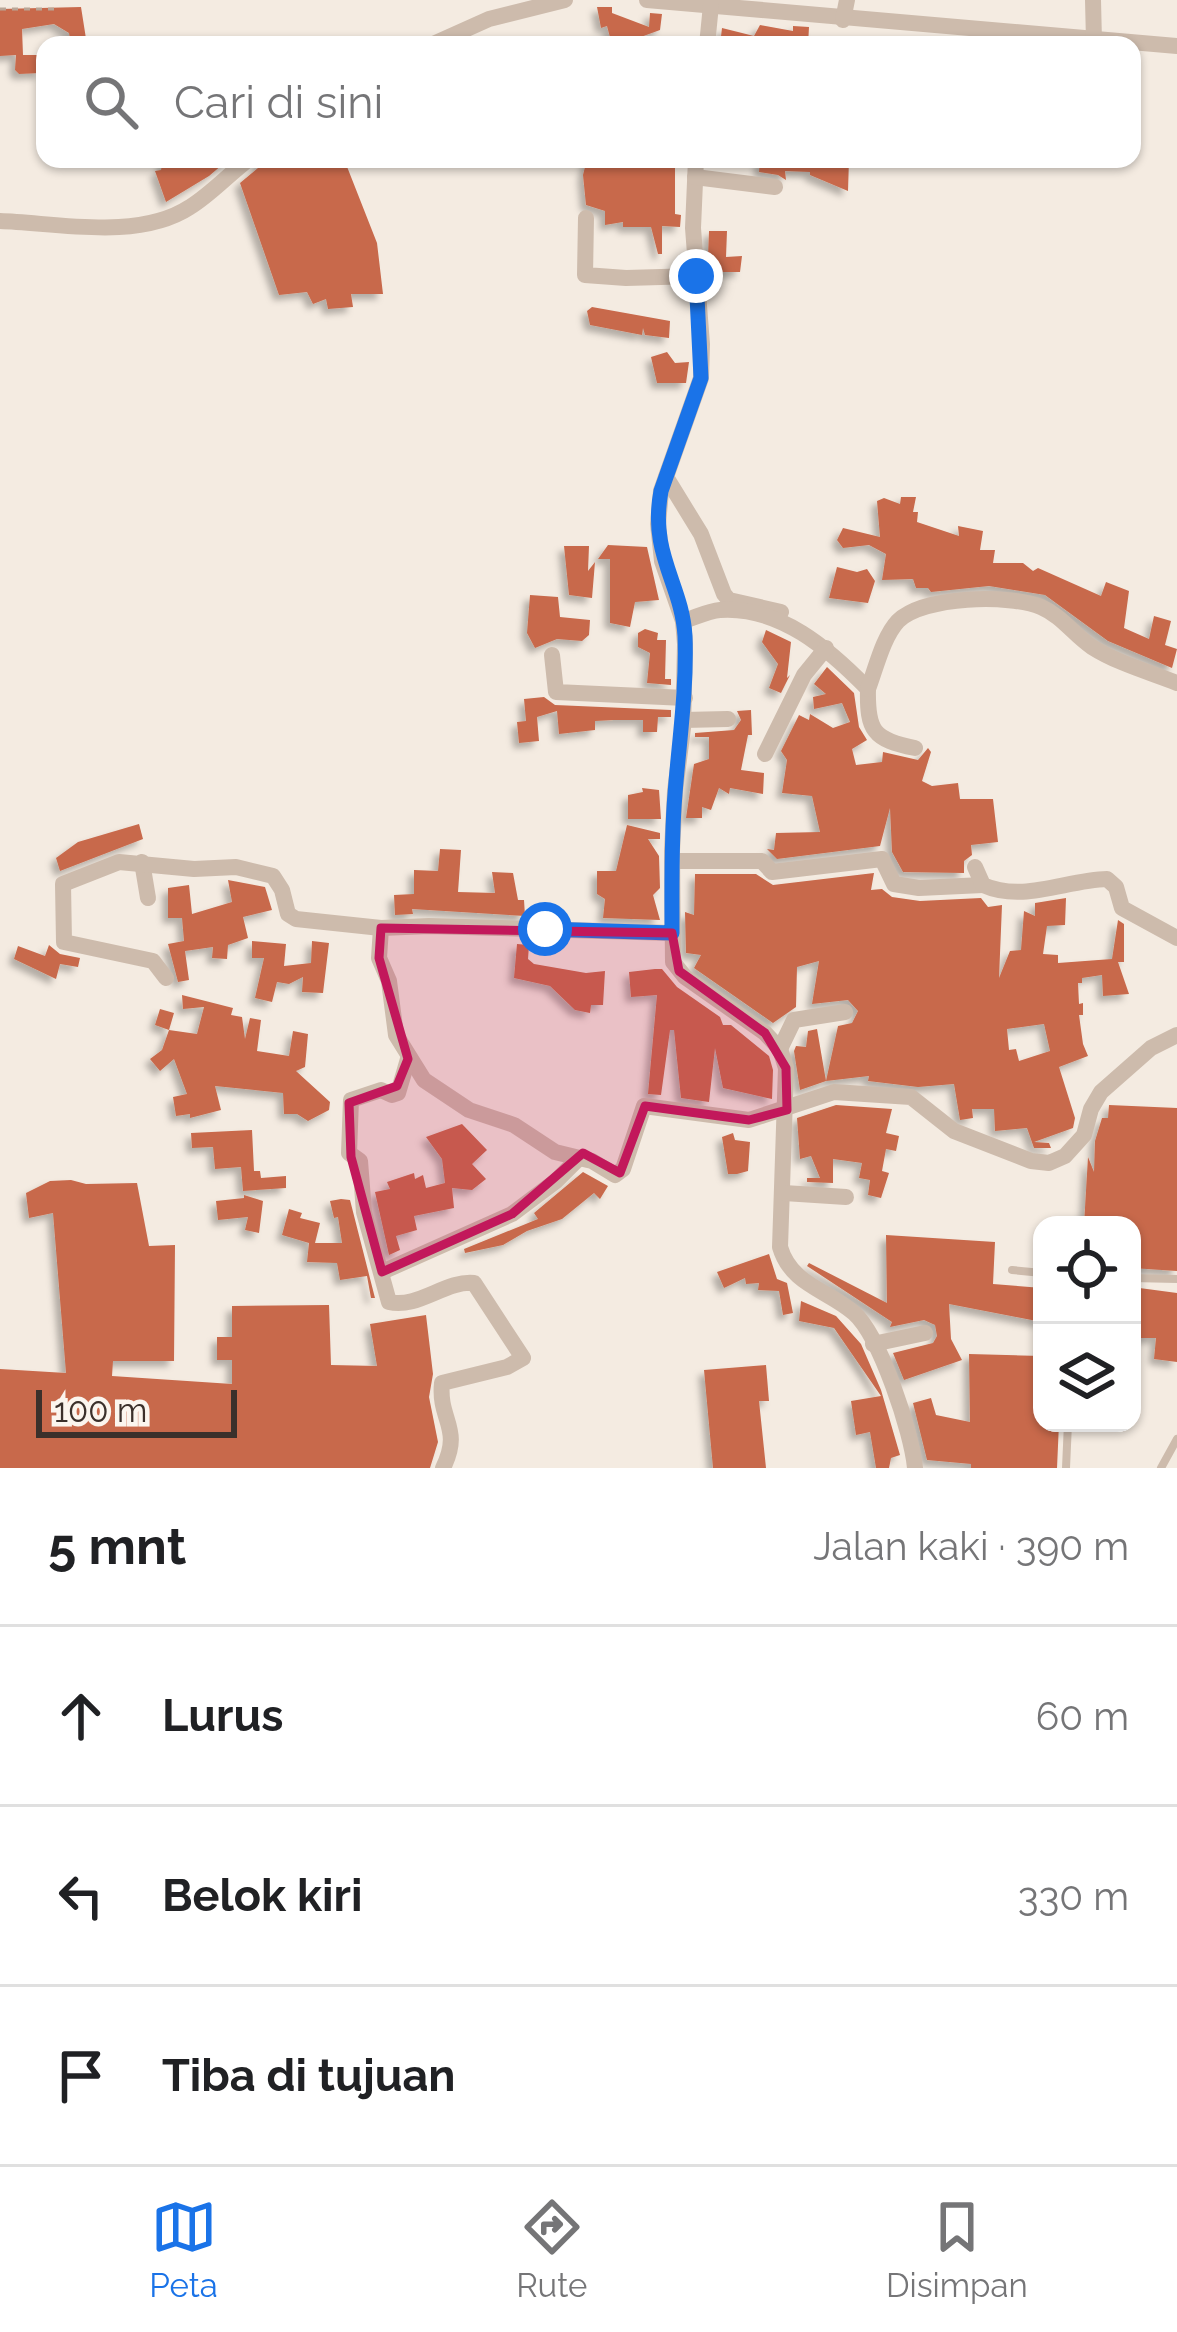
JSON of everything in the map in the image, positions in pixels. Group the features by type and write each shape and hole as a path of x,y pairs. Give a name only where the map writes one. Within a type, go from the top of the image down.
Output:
{"street":[{"path":"451,36 489,19 565,0"},
{"path":"647,0 1056,36"},
{"path":"843,20 847,0"},
{"path":"1093,0 1094,36"},
{"path":"701,2 706,36"},
{"path":"1141,43 1177,46"},
{"path":"0,221 120,226 156,220 190,207 239,168"},
{"path":"775,188 696,168 701,378 658,510 660,543 683,621 684,720 672,861 674,962 780,1049 786,1069 787,1110 782,1253 811,1287 857,1315 905,1420 915,1468"},
{"path":"586,218 585,275 696,276"},
{"path":"666,477 701,534 729,600 759,604 798,619"},
{"path":"915,748 892,743 870,725 868,688 901,620 945,603 1006,599 1043,608 1093,647 1177,683"},
{"path":"683,621 722,610 760,616 800,631 826,648 868,688"},
{"path":"765,754 804,675 826,648"},
{"path":"552,655 557,692 685,698"},
{"path":"684,720 728,719"},
{"path":"672,861 764,862 772,872 884,859 894,884 919,888 983,885 1040,891 1107,879 1116,887 1122,908 1177,938"},
{"path":"142,862 148,898"},
{"path":"166,978 153,961 63,940 63,884 102,865 236,867 278,881 292,918 381,928 672,933"},
{"path":"975,867 983,885"},
{"path":"381,928 379,958 389,981 396,1035 424,1080 460,1105 514,1126 561,1155 597,1163 613,1175 620,1173 644,1106 749,1120 842,1091 914,1097 954,1131 1030,1160 1049,1162 1065,1156 1084,1135 1101,1092 1151,1048 1177,1035"},
{"path":"780,1049 794,1020 845,1012"},
{"path":"408,1059 398,1093 365,1094 351,1100 348,1108 350,1153 361,1161 364,1212 389,1302 474,1283 523,1357 520,1363 441,1384 454,1443 443,1468"},
{"path":"382,1271 512,1214 579,1157"},
{"path":"784,1192 846,1197"},
{"path":"873,1344 925,1333"}],"lane":[{"path":"1012,1270 1033,1272"},
{"path":"1141,1278 1177,1279"},
{"path":"1066,1468 1068,1432"},
{"path":"1161,1468 1177,1439"}],"path":[{"path":"0,9 54,9"}],"highlighted area":[{"path":"381,928 672,933 679,971 765,1033 786,1068 787,1110 749,1120 645,1106 620,1173 583,1153 512,1214 382,1272 351,1157 349,1103 397,1086 408,1059 379,958"}],"building":[{"path":"81,7 86,36 70,36 54,24 22,29 23,55 36,55 36,73 19,74 16,55 0,56 0,9"},
{"path":"597,7 612,7 612,13 649,27 650,13 662,14 660,30 644,36 610,36 607,26 601,28"},
{"path":"760,25 793,31 793,26 809,27 808,36 754,36"},
{"path":"722,28 754,36 721,36"},
{"path":"218,168 166,202 155,171"},
{"path":"258,168 348,168 377,243 383,294 351,294 353,307 328,309 326,299 313,304 307,292 279,295 240,183"},
{"path":"585,168 675,168 675,214 681,215 680,227 662,226 662,254 658,254 651,227 623,227 623,222 605,225 605,211 586,205"},
{"path":"759,168 849,168 848,191 810,172 785,171 786,180 759,172"},
{"path":"709,231 727,231 726,257 742,256 740,272 717,272 708,257"},
{"path":"592,307 670,321 669,338 645,335 643,328 642,335 590,325 587,311"},
{"path":"667,352 675,363 689,362 686,383 657,383 651,357"},
{"path":"901,497 916,497 917,522 959,536 958,526 983,531 980,550 995,550 993,563 1023,563 1101,596 1106,582 1129,591 1124,628 1149,639 1154,616 1171,621 1165,645 1177,649 1172,668 1108,641 1045,595 989,586 931,592 916,588 913,579 882,580 886,554 869,545 843,548 837,540 843,528 880,537 877,501 884,498 900,504"},
{"path":"608,545 647,547 659,600 635,602 630,627 610,623 610,559 598,559"},
{"path":"564,546 589,546 588,571 595,562 592,598 569,595"},
{"path":"837,567 857,572 867,569 875,581 868,603 829,598"},
{"path":"530,595 558,597 560,617 590,620 589,635 582,641 557,639 535,648 527,633"},
{"path":"645,629 658,633 657,640 666,640 665,679 671,679 671,685 647,683 650,653 638,647 638,633"},
{"path":"766,630 791,642 787,678 790,675 781,693 769,688 778,664 762,642"},
{"path":"827,667 854,693 859,727 867,740 852,749 856,765 882,762 883,752 918,760 928,748 931,752 922,781 932,786 958,783 960,799 993,799 998,842 971,845 964,873 903,872 892,852 890,808 880,846 777,859 767,849 774,850 776,833 820,832 812,796 782,793 787,760 781,751 799,715 809,720 810,714 833,728 850,722 842,703 814,709 813,697 826,694 814,684"},
{"path":"544,697 555,705 671,710 671,717 658,717 657,732 643,732 643,720 613,720 595,721 595,730 559,734 557,711 537,717 539,741 519,743 517,722 526,721 524,699"},
{"path":"751,710 752,735 748,735 741,770 764,773 763,794 730,788 729,794 719,788 711,810 702,807 702,818 686,818 694,764 709,759 709,737 695,737 695,733 734,730 741,720 737,711"},
{"path":"642,788 659,790 661,819 628,819 628,795 643,792"},
{"path":"139,824 143,839 60,871 56,858 78,842"},
{"path":"627,825 660,833 660,839 648,839 659,856 660,888 653,895 660,920 603,918 605,899 597,894 597,871 616,871"},
{"path":"440,849 461,850 458,892 495,893 492,872 513,873 525,916 412,909 413,914 395,915 394,895 414,894 414,870 438,871"},
{"path":"874,873 871,890 882,889 892,897 920,901 981,898 988,907 1002,905 999,978 1010,951 1021,950 1024,911 1035,916 1035,903 1066,898 1065,925 1047,926 1043,954 1058,955 1058,963 1112,959 1118,920 1124,924 1124,962 1118,962 1129,994 1103,996 1102,975 1078,983 1088,1056 1059,1067 1075,1118 1073,1128 1034,1142 1049,1143 1051,1148 1034,1148 1027,1128 995,1131 994,1109 972,1109 973,1118 960,1120 954,1084 918,1087 868,1081 869,1076 826,1081 838,1026 852,1023 858,1011 848,1000 812,1004 819,961 797,967 796,1007 773,1023 694,968 701,955 686,953 685,912 694,915 695,874 756,874 773,885","holes":["1044,1024 1050,1051 1019,1061 1016,1049 1009,1050 1007,1029"]},
{"path":"228,880 265,887 272,910 243,917 248,938 228,945 227,959 212,958 213,947 185,951 189,980 178,982 168,944 184,941 182,918 168,918 168,888 189,885 192,914 232,902"},
{"path":"252,941 286,944 284,966 311,963 312,941 329,943 323,993 302,992 303,977 289,984 277,982 272,1002 255,998 264,958 252,958"},
{"path":"517,944 529,945 528,959 534,964 586,973 605,971 603,1005 591,1005 590,1013 575,1010 550,986 514,978"},
{"path":"49,945 60,954 80,958 78,967 60,964 56,979 14,959 18,946 45,956"},
{"path":"662,969 677,987 720,1017 723,1025 731,1025 769,1056 772,1099 723,1088 715,1048 709,1102 681,1098 674,1030 670,1030 661,1095 648,1094 657,995 631,997 629,972"},
{"path":"182,995 233,1008 231,1015 242,1017 245,1039 250,1018 261,1020 257,1051 289,1056 293,1031 308,1034 305,1067 296,1071 330,1102 329,1110 308,1121 297,1114 284,1114 283,1093 215,1086 221,1110 190,1118 190,1114 176,1116 173,1097 187,1094 174,1059 160,1071 150,1059 162,1050 169,1030 197,1034 204,1007 183,1009"},
{"path":"160,1009 174,1013 169,1030 155,1025"},
{"path":"817,1029 826,1081 800,1090 794,1051 796,1046 806,1047 808,1031"},
{"path":"836,1105 892,1109 886,1133 899,1136 896,1151 886,1149 882,1171 889,1173 881,1198 868,1195 870,1180 859,1178 862,1163 833,1159 833,1183 807,1182 807,1178 820,1178 811,1156 800,1159 797,1118"},
{"path":"1109,1105 1177,1108 1177,1271 1141,1269 1141,1216 1085,1216 1088,1157 1094,1172 1095,1141 1102,1118 1108,1118"},
{"path":"462,1124 487,1150 472,1164 486,1179 472,1190 452,1188 454,1208 414,1216 417,1230 396,1236 400,1250 389,1255 375,1192 390,1189 387,1182 414,1173 415,1179 423,1175 426,1188 445,1183 442,1159 426,1137"},
{"path":"252,1130 254,1171 260,1171 261,1178 286,1176 286,1188 243,1191 241,1167 215,1169 213,1147 192,1148 191,1133"},
{"path":"733,1133 735,1140 750,1142 748,1171 728,1174 722,1137"},
{"path":"583,1172 608,1186 600,1199 594,1193 562,1219 503,1245 465,1253 464,1249 538,1219 534,1213"},
{"path":"50,1181 137,1183 149,1246 175,1245 174,1361 113,1361 112,1376 232,1384 232,1360 217,1360 217,1337 232,1337 232,1306 329,1305 331,1365 377,1366 370,1324 426,1315 433,1374 429,1397 438,1442 430,1468 0,1468 0,1369 66,1373 53,1213 29,1218 26,1193"},
{"path":"244,1195 263,1201 259,1233 245,1230 248,1217 218,1220 216,1201"},
{"path":"350,1200 375,1298 371,1298 367,1276 340,1280 337,1263 307,1262 309,1243 282,1235 289,1209 302,1213 300,1218 320,1223 315,1243 342,1243 330,1201"},
{"path":"886,1235 995,1242 993,1284 1033,1287 1033,1320 949,1304 951,1339 962,1360 904,1380 893,1353 933,1343 935,1325 924,1320 890,1327 892,1322 807,1266 887,1303"},
{"path":"769,1254 777,1279 787,1283 793,1313 783,1315 779,1291 758,1290 759,1283 746,1284 745,1278 724,1288 717,1272"},
{"path":"1141,1288 1177,1293 1177,1362 1154,1359 1156,1338 1141,1338"},
{"path":"801,1301 836,1316 861,1344 881,1390 900,1455 891,1458 889,1468 876,1468 870,1432 856,1435 851,1401 881,1396 834,1328 799,1321"},
{"path":"969,1354 1033,1356 1033,1432 1059,1432 1057,1468 971,1468 971,1464 927,1460 913,1403 931,1398 936,1415 970,1422"},
{"path":"766,1365 769,1401 759,1401 766,1468 713,1468 704,1370"}],"route":[{"path":"545,929 672,933 685,630 662,561 658,510 701,378 696,276"}]}
